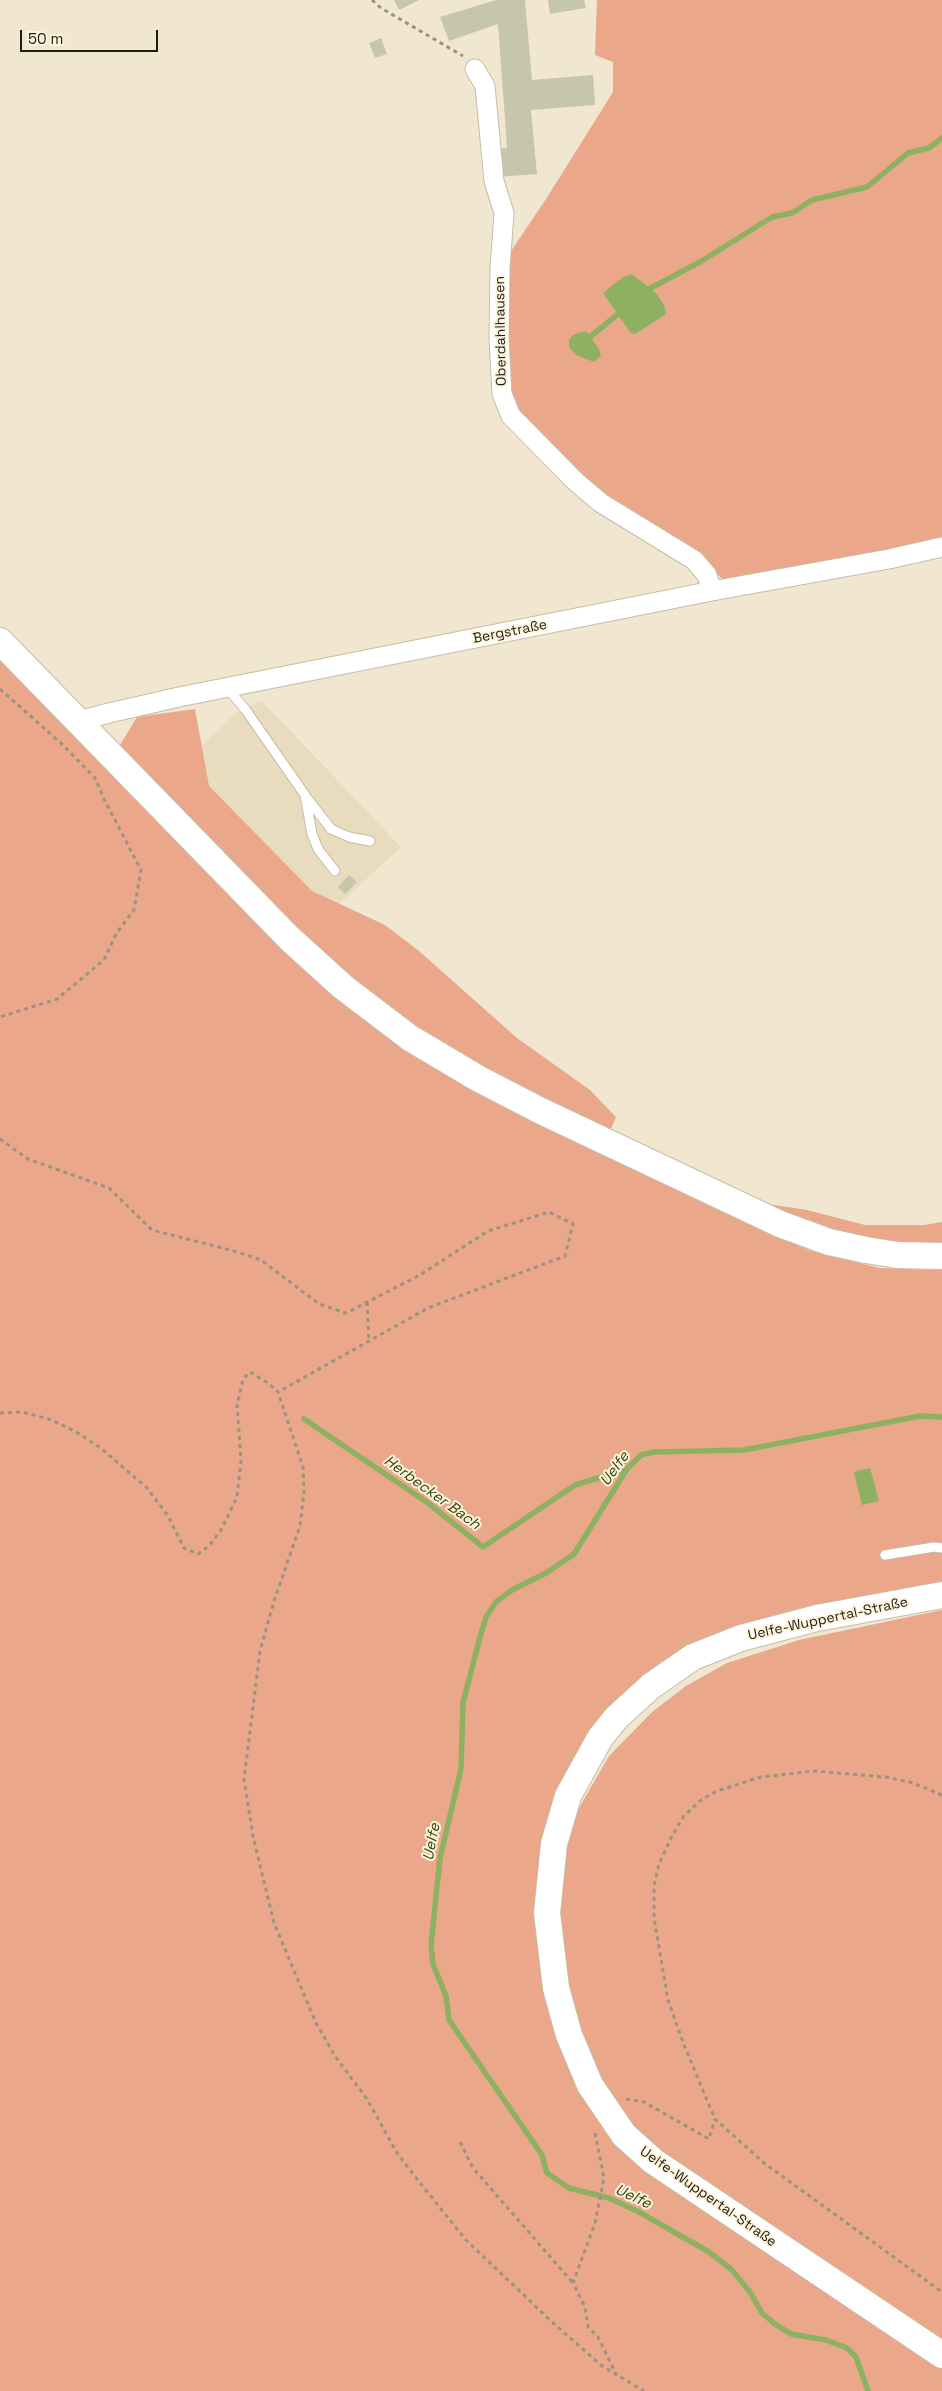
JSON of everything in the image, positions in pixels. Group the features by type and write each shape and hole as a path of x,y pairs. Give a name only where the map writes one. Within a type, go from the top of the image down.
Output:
{"main road":[{"path":"0,641 205,854 302,950 372,1011 430,1050 541,1111 788,1227 829,1242 866,1250 896,1255 942,1256"},
{"name":"Uelfe-Wuppertal-Straße","path":"942,1595 780,1627 715,1647 693,1657 651,1686 616,1718 600,1738 578,1775 562,1814 552,1859 547,1913 551,1960 562,2013 577,2056 598,2098 624,2135 653,2162 942,2355"}],"street":[{"name":"Oberdahlhausen","path":"475,69 485,86 494,181 504,213 500,268 499,339 502,394 511,416 568,474 601,502 694,560 707,575 712,591"},
{"name":"Bergstraße","path":"81,724 90,718 109,713 228,688 712,591 889,559 942,547"}],"lane":[{"path":"228,688 331,829 349,838 370,841"},
{"path":"306,795 312,834 318,849 335,871"},
{"path":"885,1555 934,1547 942,1548"}],"path":[{"path":"372,0 381,8 462,55 475,69"},
{"path":"0,689 64,746 95,778 141,870 134,910 116,934 104,960 57,999 0,1017"},
{"path":"0,1139 28,1160 108,1188 152,1230 234,1251 261,1260 319,1304 346,1313 420,1275 488,1232 549,1212 573,1224 565,1256 428,1308 278,1392"},
{"path":"367,1302 369,1341"},
{"path":"0,1413 22,1412 52,1420 78,1433 102,1450 147,1488 168,1516 184,1548 198,1554 209,1546 221,1530 237,1497 241,1461 237,1405 243,1379 250,1372 268,1383 278,1392 303,1467 304,1492 300,1526 279,1586 260,1651 244,1779 252,1836 274,1923 316,2023 335,2056 367,2099 397,2153 465,2239 587,2354 602,2366 644,2391"},
{"path":"942,1795 910,1782 885,1776 815,1770 784,1773 736,1784 717,1791 701,1800 684,1816 659,1864 654,1886 654,1918 668,2000 684,2045 715,2119 764,2163 942,2292"},
{"path":"573,2283 599,2207 602,2186 603,2168 595,2138 593,2120 594,2108 598,2098 614,2097 644,2102 709,2139 715,2119"},
{"path":"460,2142 473,2168 573,2283 585,2307 588,2327 598,2337 616,2374"}],"shaded area":[{"path":"597,0 942,0 942,544 729,585 704,562 649,531 548,452 504,394 509,254 613,92 613,62 595,55"},
{"path":"632,274 656,293 664,305 666,314 635,334 630,332 603,293 623,277"},
{"path":"587,332 599,349 601,356 594,362 576,355 569,347 569,340 573,335"},
{"path":"0,656 424,1058 473,1091 811,1251 880,1268 942,1270 942,1595 817,1618 651,1686 568,1796 551,1960 624,2135 942,2355 942,2391 0,2391"},
{"path":"262,701 401,847 324,918 176,771 236,713"},
{"path":"195,709 209,786 312,891 385,925 419,951 517,1038 590,1090 616,1117 610,1131 504,1079 401,1018 323,952 251,882 120,745 137,717"},
{"path":"742,1200 807,1210 865,1225 924,1225 942,1222 942,1245 892,1243 821,1228"},
{"path":"870,1468 879,1501 862,1505 854,1472"},
{"path":"942,1610 942,2349 626,2134 574,2037 556,1916 562,1862 579,1808 609,1756 652,1712 686,1686 727,1663 799,1640"}],"building":[{"path":"394,0 419,0 399,10"},
{"path":"496,0 525,0 532,80 593,75 595,105 531,110 537,174 496,177 494,149 507,148 498,24 449,41 440,17"},
{"path":"548,0 584,0 586,8 550,14"},
{"path":"381,38 387,54 375,58 369,43"},
{"path":"349,875 357,882 345,894 338,887"}],"waterway":[{"path":"645,291 700,262 772,217 792,213 812,200 867,187 908,153 929,148 942,138"},
{"path":"585,341 623,310"},
{"name":"Uelfe","path":"868,2391 856,2357 847,2348 826,2340 791,2334 775,2324 762,2313 750,2292 731,2269 709,2252 639,2212 609,2198 569,2188 547,2173 542,2155 449,2020 446,1996 433,1964 431,1945 440,1858 461,1769 463,1703 486,1617 496,1602 512,1590 546,1573 574,1554 627,1469 641,1455 653,1452 744,1450 920,1416 942,1417"},
{"name":"Herbecker Bach","path":"304,1419 428,1503 483,1547 575,1485 627,1469"}]}
